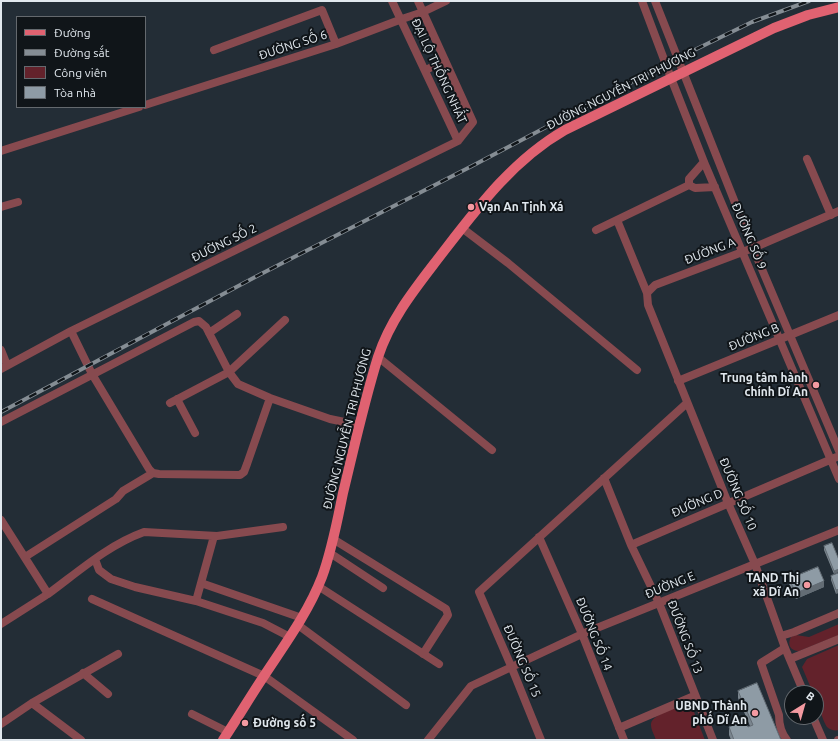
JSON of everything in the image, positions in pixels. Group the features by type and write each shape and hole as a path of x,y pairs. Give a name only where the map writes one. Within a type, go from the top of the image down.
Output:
{"main road":[{"name":"ĐƯỜNG NGUYỄN TRI PHƯƠNG","path":"225,736 300,622 318,586 330,553 360,425 378,357 388,330 401,308 462,228 498,184 523,160 543,144 565,130 774,28 808,15 839,7"}],"street":[{"name":"ĐẠI LỘ THỐNG NHẤT","path":"392,1 402,19 458,141 473,122 418,1"},
{"name":"ĐƯỜNG SỐ 6","path":"146,105 336,44 424,12 446,1"},
{"name":"ĐƯỜNG SỐ 9","path":"642,1 704,162 839,479"},
{"name":"ĐƯỜNG SỐ 9","path":"655,1 753,248 839,451"},
{"path":"214,50 322,10 336,44"},
{"path":"426,70 445,60"},
{"path":"1,151 136,108"},
{"name":"ĐƯỜNG SỐ 2","path":"4,367 71,331 458,141"},
{"path":"807,159 835,213"},
{"path":"689,184 689,179 704,162"},
{"path":"689,184 695,188 715,187"},
{"path":"596,230 689,184"},
{"path":"1,207 18,202"},
{"name":"ĐƯỜNG A","path":"647,293 655,285 753,248 835,213"},
{"path":"616,220 647,293"},
{"path":"462,228 508,263 637,370"},
{"name":"ĐƯỜNG SỐ 10","path":"647,293 648,305 728,503 755,564 785,648 801,685"},
{"path":"209,333 237,314"},
{"name":"ĐƯỜNG B","path":"678,381 839,315"},
{"path":"195,433 174,401 229,372 285,320"},
{"path":"1,422 92,374 194,322 199,321 203,323 229,372 238,384 270,398 330,419 360,425"},
{"path":"71,331 92,374 149,469 153,473 240,475 244,472 270,398"},
{"path":"1,350 4,367"},
{"path":"378,357 492,450"},
{"path":"539,537 687,403"},
{"name":"ĐƯỜNG D","path":"631,545 839,456"},
{"path":"25,557 116,499 123,491 153,473"},
{"name":"ĐƯỜNG SỐ 13","path":"604,478 631,545 659,603 694,696 713,740"},
{"path":"1,520 48,594"},
{"path":"1,624 48,594 95,559 134,536 144,532 214,536 283,527"},
{"name":"ĐƯỜNG E","path":"428,740 435,737 471,686 582,634 839,530"},
{"path":"196,601 214,536"},
{"name":"ĐƯỜNG SỐ 15","path":"539,537 479,592 541,740"},
{"name":"ĐƯỜNG SỐ 14","path":"539,537 582,634 624,740"},
{"path":"333,539 446,609 448,615 423,654"},
{"path":"330,553 383,588"},
{"path":"95,559 99,570 111,580 196,601 263,623 290,637"},
{"path":"201,583 300,622 406,705"},
{"path":"318,586 439,664"},
{"path":"92,599 264,676 353,740"},
{"path":"781,636 794,632 839,612"},
{"path":"790,659 839,639"},
{"path":"785,648 761,663 779,714 782,732 787,740"},
{"path":"1,724 32,703 118,654"},
{"path":"83,673 108,694"},
{"path":"619,728 694,696"},
{"path":"32,703 81,740"},
{"path":"192,714 225,736"},
{"path":"817,725 823,740"}],"green space":[{"path":"839,624 839,635 799,651 793,650 789,645 791,637 796,635 809,637"},
{"path":"839,645 839,730 830,729 825,724 824,685 810,685 802,667 807,659"},
{"path":"688,706 694,712 705,740 656,740 651,725 655,717 666,711"}],"building":[{"path":"832,543 839,560 839,569 834,571 824,546"},
{"name":"TAND Thị xã Dĩ An","path":"818,567 824,581 796,593 789,579"},
{"path":"839,573 839,589 836,590 831,576"},
{"name":"UBND Thành phố Dĩ An","path":"757,683 781,740 734,740 729,727 745,720 748,727 753,725 738,691"}],"railway":[{"path":"1,412 259,275 678,58 752,22 809,1"}],"place":[{"name":"Vạn An Tịnh Xá","path":"471,207"},
{"name":"Trung tâm hành chính Dĩ An","path":"816,385"},
{"name":"TAND Thị xã Dĩ An","path":"807,585"},
{"name":"UBND Thành phố Dĩ An","path":"755,713"},
{"name":"Đường số 5","path":"245,723"}]}
